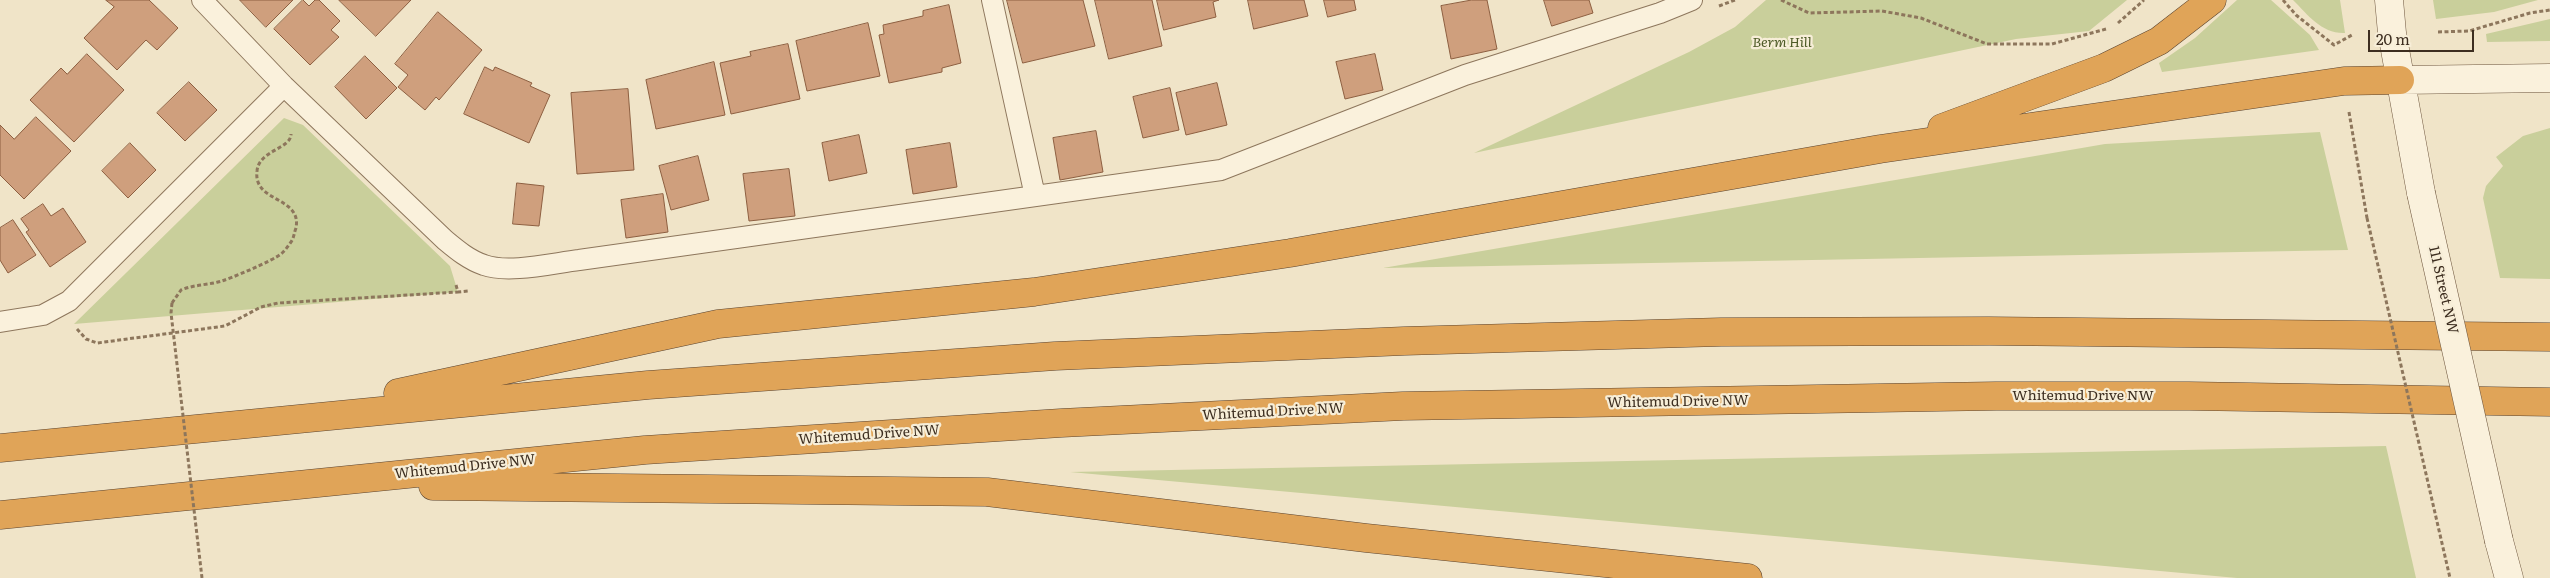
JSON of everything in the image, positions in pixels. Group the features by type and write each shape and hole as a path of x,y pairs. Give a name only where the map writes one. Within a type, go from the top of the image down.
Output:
{"highway":[{"path":"1880,149 2104,68 2159,41 2212,0"},
{"path":"277,419 718,324 1034,292 1290,253 1880,149 2344,81 2400,80"},
{"path":"0,448 277,419 648,384 966,362 1404,341 1731,332 1998,331 2550,337"},
{"name":"Whitemud Drive NW","path":"0,515 292,484 644,450 1061,423 1403,406 1996,396 2189,396 2550,402"},
{"path":"292,484 987,492 1366,538 1748,578"}],"main road":[{"name":"111 Street NW","path":"2389,0 2400,80 2420,193 2509,578"},
{"path":"2400,80 2550,78"}],"lane":[{"path":"202,0 284,86 445,240 485,266 502,268 579,260 1221,170 1465,75 1660,13 1692,0"},
{"path":"992,0 1035,196"},
{"path":"0,322 43,316 69,301 284,86"}],"path":[{"path":"1781,0 1809,13 1882,10 1921,18 1988,44 2052,44 2114,26 2144,0"},
{"path":"2283,0 2296,15 2334,46 2352,35"},
{"path":"2438,32 2469,31 2530,13 2550,10"},
{"path":"2349,110 2367,218 2450,578"},
{"path":"202,578 171,313 172,303 181,290 221,282 280,255 293,239 297,223 294,213 288,205 265,194 258,186 257,170 263,158 286,144 291,138 289,127"},
{"path":"74,324 86,338 97,343 225,326 260,307 278,303 458,292"}],"green space":[{"name":"Berm Hill","path":"1766,0 2127,0 2089,31 2016,39 1474,153 1689,52 1735,27"},
{"path":"2237,0 2271,0 2310,35 2319,50 2162,72 2159,63 2195,38"},
{"path":"2293,0 2340,0 2345,33 2322,27"},
{"path":"2433,0 2538,0 2494,12 2436,19"},
{"path":"2550,19 2550,41 2487,42 2486,34"},
{"path":"284,118 303,125 450,266 458,292 74,324"},
{"path":"2550,128 2550,279 2500,278 2483,198 2486,186 2503,166 2496,157 2523,136"},
{"path":"2320,132 2348,250 1383,268 2105,144"},
{"path":"2386,446 2416,578 2237,578 1070,472"}],"building":[{"path":"106,0 149,0 178,28 157,50 146,40 117,70 84,38 114,7"},
{"path":"240,0 293,0 266,27"},
{"path":"303,0 309,6 315,0 319,0 340,21 331,30 339,37 310,65 274,29"},
{"path":"339,0 411,0 376,36"},
{"path":"1007,0 1083,0 1095,46 1023,63"},
{"path":"1095,0 1152,0 1162,46 1109,59"},
{"path":"1157,0 1219,0 1213,2 1216,17 1164,30"},
{"path":"1248,0 1304,0 1308,16 1254,29"},
{"path":"1324,0 1354,0 1356,10 1328,17"},
{"path":"1472,0 1487,0 1497,49 1451,59 1441,6"},
{"path":"1544,0 1589,0 1593,13 1552,26"},
{"path":"949,5 961,63 942,68 942,72 889,83 879,35 884,34 883,25 923,16 923,11"},
{"path":"438,12 482,50 439,100 436,97 425,110 398,87 408,75 395,64"},
{"path":"868,23 880,76 807,91 796,41"},
{"path":"788,44 800,99 731,114 720,63 751,56 750,52"},
{"path":"87,54 124,90 74,142 30,100 61,68 67,74"},
{"path":"1375,54 1383,90 1345,99 1336,62"},
{"path":"365,56 397,88 366,119 335,87"},
{"path":"714,62 725,115 656,129 646,80"},
{"path":"485,67 493,71 495,67 532,83 530,86 550,95 529,143 464,114"},
{"path":"189,82 217,110 185,141 157,113"},
{"path":"1217,83 1227,125 1186,135 1176,93"},
{"path":"1170,88 1179,130 1143,138 1133,97"},
{"path":"628,89 634,170 577,174 571,93"},
{"path":"36,117 71,151 24,199 0,175 0,125 14,139"},
{"path":"1096,131 1103,172 1060,180 1053,138"},
{"path":"859,135 867,173 829,181 822,143"},
{"path":"130,143 156,170 128,198 102,171"},
{"path":"950,143 957,187 913,194 906,150"},
{"path":"698,156 709,200 671,210 659,166"},
{"path":"789,169 795,216 749,221 743,174"},
{"path":"517,183 544,186 539,226 513,224"},
{"path":"663,194 668,232 626,238 621,200"},
{"path":"43,204 51,216 63,208 86,242 50,267 26,232 29,230 21,219"},
{"path":"13,220 36,255 8,273 0,260 0,228"}]}
